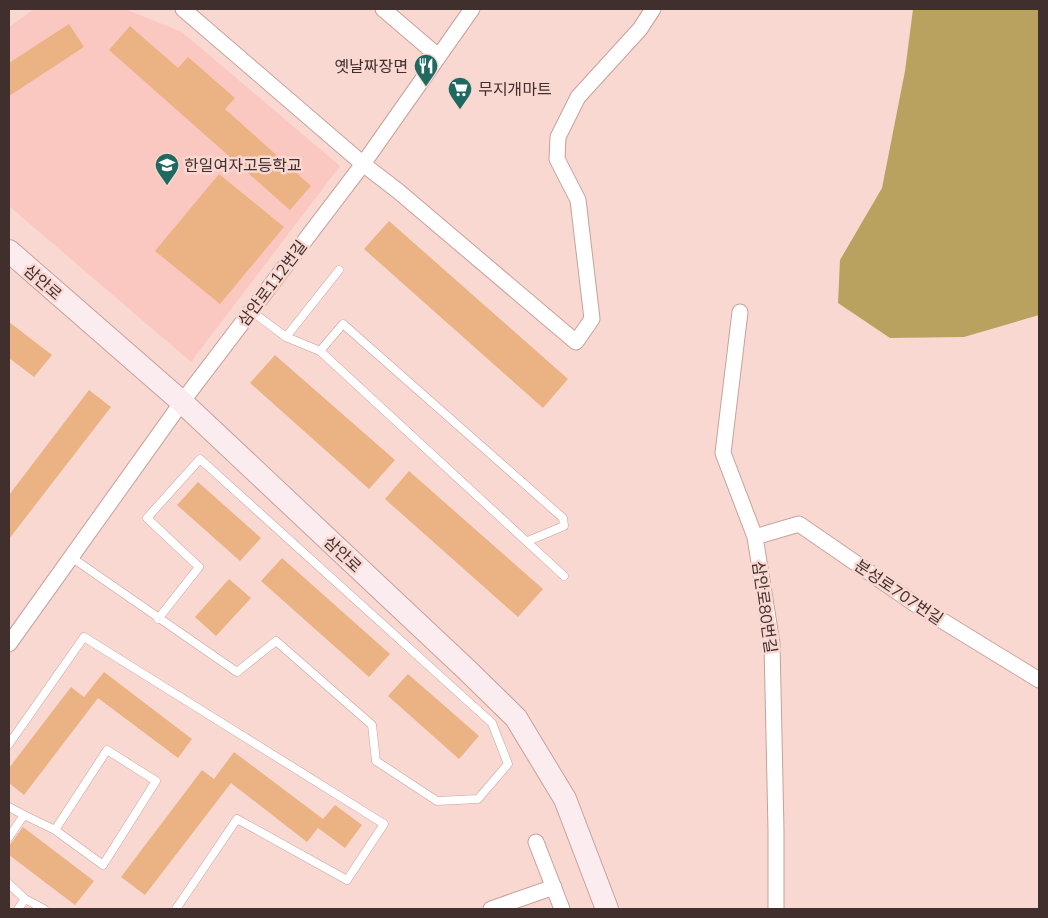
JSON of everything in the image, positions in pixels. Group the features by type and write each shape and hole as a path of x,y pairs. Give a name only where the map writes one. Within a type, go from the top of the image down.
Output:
{"main road":[{"name":"삼안로","path":"9,252 182,402 516,718 565,799 607,909"}],"street":[{"path":"183,9 363,164 576,342 592,319 578,200 557,159 558,137 578,97 640,29 653,9"},
{"path":"383,9 438,56"},
{"name":"삼안로112번길","path":"9,644 182,402 363,164 472,9"},
{"name":"삼안로80번길","path":"740,312 723,453 755,537 772,644 776,909"},
{"name":"분성로707번길","path":"755,537 799,524 915,604 1039,680"},
{"path":"536,842 562,909"},
{"path":"491,909 554,887"}],"lane":[{"path":"286,336 339,270"},
{"path":"251,311 286,336 320,351 564,576"},
{"path":"320,351 343,324 563,518 564,526 528,541"},
{"path":"71,557 158,619 237,672 276,641 372,725 376,760 437,801 478,799 508,764 492,723 200,459 147,518 199,566 158,619"},
{"path":"9,744 84,637 384,824 347,880 237,819 176,909"},
{"path":"9,808 56,830 103,865 156,782 107,750 56,830"},
{"path":"9,837 24,815"},
{"path":"9,884 25,898 44,909"},
{"path":"18,909 25,898"}],"shaded area":[{"name":"한일여자고등학교","path":"34,9 125,9 182,32 340,166 191,362 9,206 9,27"},
{"path":"913,9 1039,9 1039,315 964,337 890,338 838,303 840,260 882,188 905,71"}],"building":[{"path":"69,24 84,47 9,96 9,63"},
{"path":"130,26 178,68 188,57 235,98 225,109 311,186 290,210 109,50"},
{"path":"219,174 284,227 220,304 155,251"},
{"path":"389,221 568,379 543,408 364,249"},
{"path":"9,322 52,355 34,377 9,358"},
{"path":"275,355 395,460 369,489 250,383"},
{"path":"89,390 111,407 9,539 9,495"},
{"path":"409,471 543,589 518,617 385,499"},
{"path":"198,482 261,538 240,561 177,505"},
{"path":"282,558 390,654 369,677 261,581"},
{"path":"229,579 251,598 216,636 195,617"},
{"path":"104,672 192,739 178,758 98,698 24,795 9,783 9,768 71,687 84,697"},
{"path":"408,674 479,736 459,759 388,696"},
{"path":"234,752 323,819 335,805 362,825 345,848 318,828 307,842 231,783 145,895 121,877 202,770 214,779"},
{"path":"23,827 94,881 75,905 9,855 9,846"}],"place":[{"name":"옛날짜장면","path":"426,87"},
{"name":"무지개마트","path":"460,110"},
{"name":"한일여자고등학교","path":"167,186"}]}
